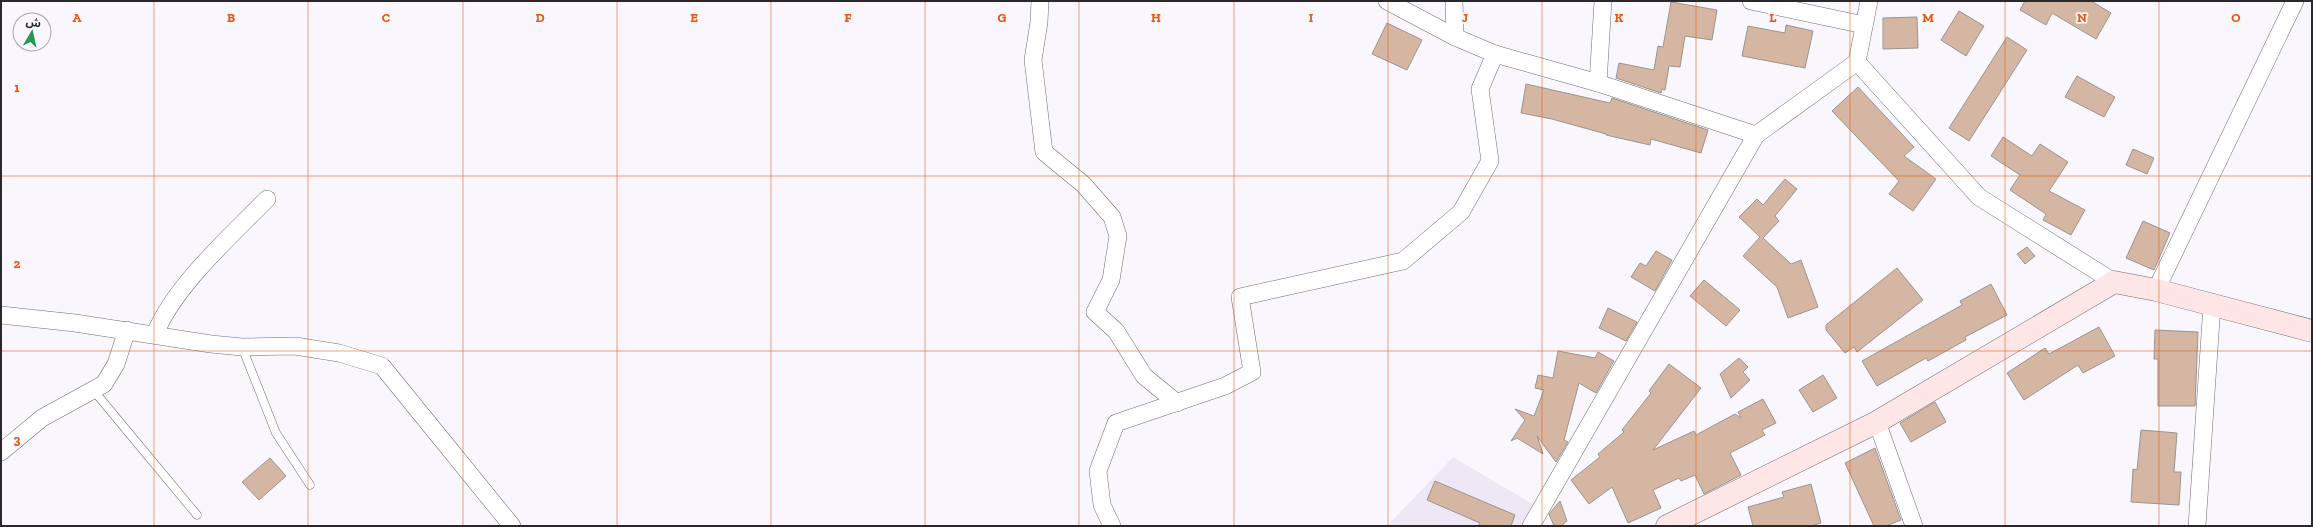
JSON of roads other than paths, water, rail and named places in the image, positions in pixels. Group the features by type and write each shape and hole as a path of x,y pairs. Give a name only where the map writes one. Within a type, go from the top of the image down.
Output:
{"street":[{"path":"1040,1 1040,22 1034,60 1044,152 1083,184 1112,217 1118,236 1111,280 1095,312 1116,331 1144,376 1177,402"},
{"path":"1387,1 1455,37 1495,54 1598,83 1756,134"},
{"path":"1454,1 1455,37"},
{"path":"1598,83 1603,1"},
{"path":"1751,1 1864,25"},
{"path":"1531,526 1756,134 1857,62 1869,1"},
{"path":"2156,290 2295,1"},
{"path":"1112,526 1102,504 1098,470 1116,423 1225,386 1252,372 1240,297 1403,261 1461,212 1490,161 1480,89 1495,54"},
{"path":"1857,62 1979,197 2114,282 2156,290 2312,331"},
{"path":"156,334 163,315 172,302 211,256 267,199"},
{"path":"1667,526 1877,422 2114,282"},
{"path":"2197,526 2212,305"},
{"path":"1,315 127,330 212,344 242,347 270,345 316,349 364,359 382,366 512,526"},
{"path":"1,452 42,418 94,391 104,384 116,364 127,330"},
{"path":"1877,422 1914,526"}],"lane":[{"path":"242,347 276,433 310,485"},
{"path":"94,391 197,516"}]}
